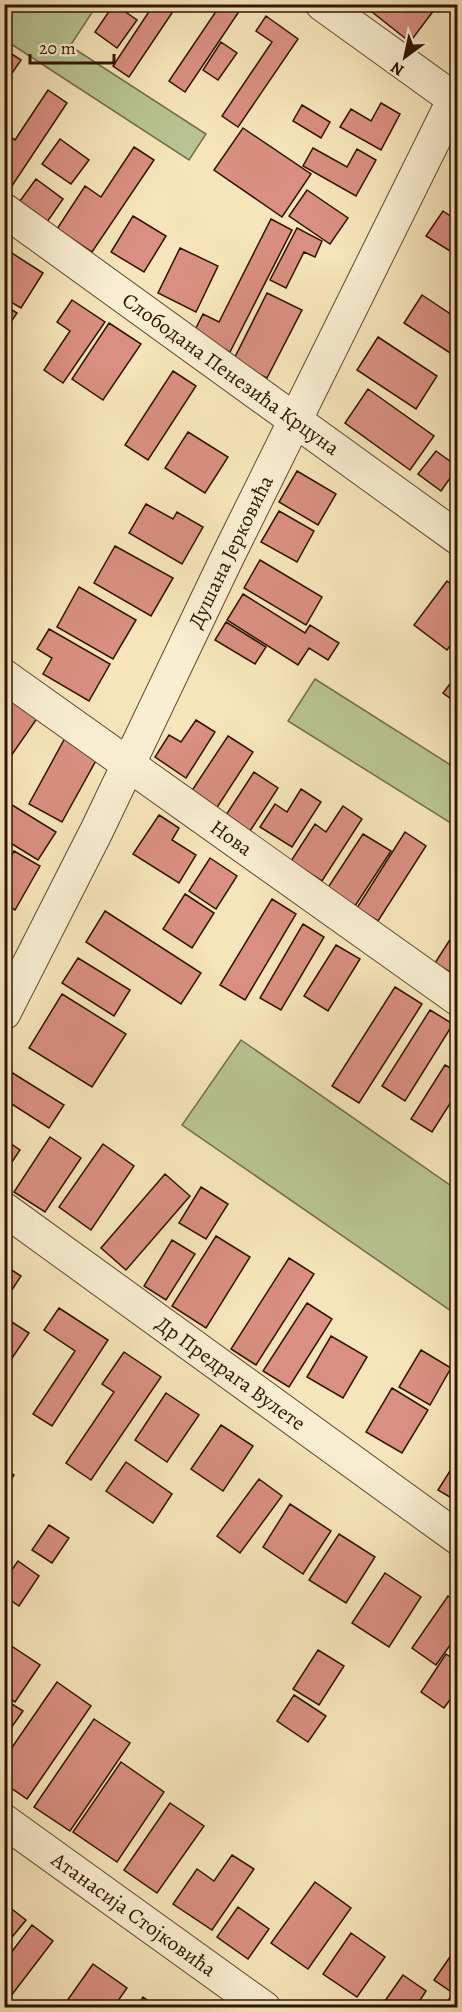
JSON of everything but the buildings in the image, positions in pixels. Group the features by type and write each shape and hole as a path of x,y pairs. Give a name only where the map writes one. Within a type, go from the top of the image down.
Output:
{"street":[{"path":"322,4 456,97"},
{"name":"Душана Јерковића","path":"4,1013 49,927 295,420 456,97"},
{"name":"Слободана Пенезића Крцуна","path":"4,210 458,538"},
{"name":"Нова","path":"4,676 458,999"},
{"name":"Др Предрага Вулете","path":"4,1209 458,1538"},
{"name":"Атанасија Стојковића","path":"4,1821 264,2007"}],"green space":[{"path":"90,4 95,8 70,46 206,134 189,160 5,40 5,5"},
{"path":"315,679 457,769 457,827 288,721"},
{"path":"241,1040 457,1190 457,1315 182,1125"}]}
